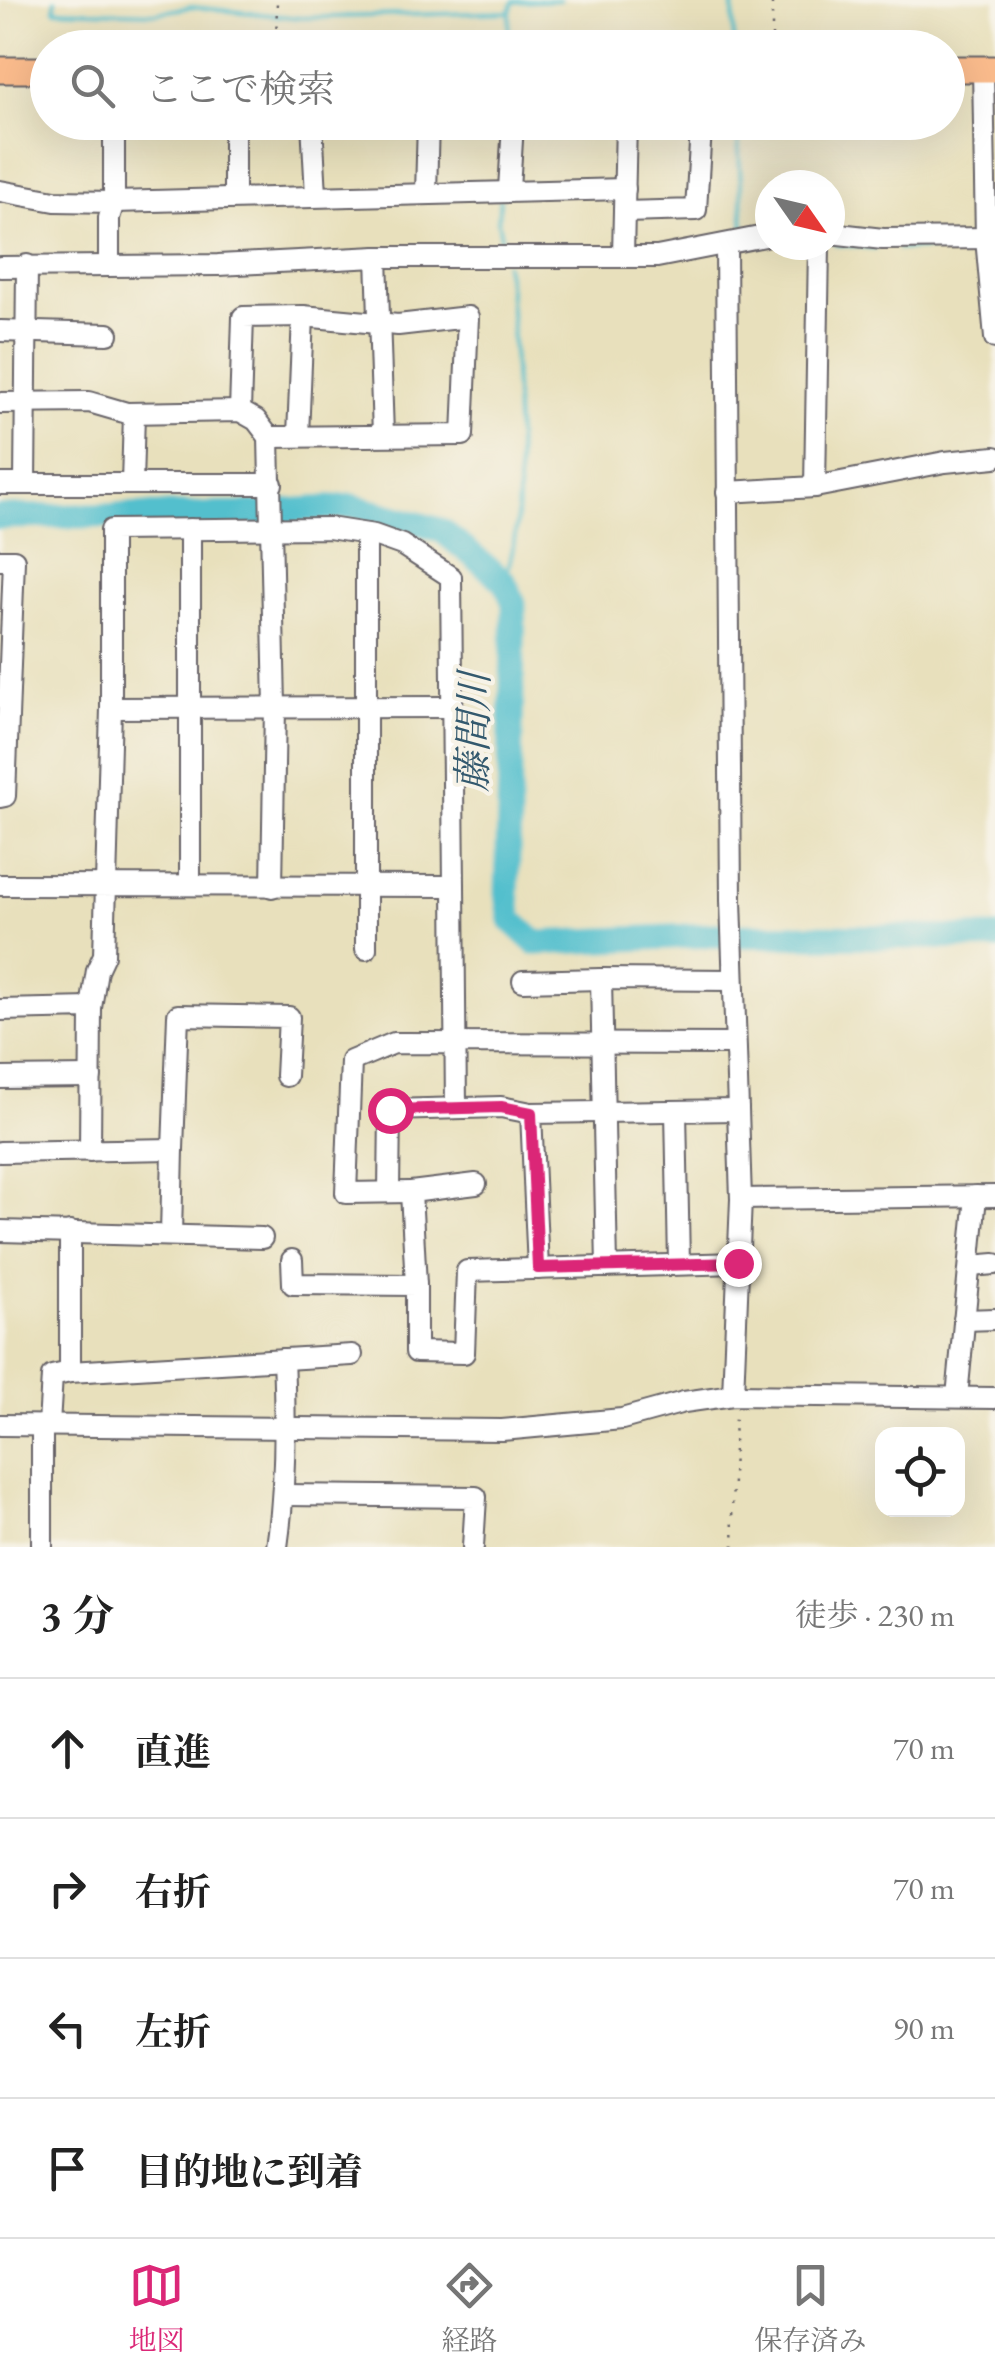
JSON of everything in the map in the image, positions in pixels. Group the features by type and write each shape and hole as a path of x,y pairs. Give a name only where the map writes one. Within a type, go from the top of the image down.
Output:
{"main road":[{"path":"0,70 30,70"}],"street":[{"path":"989,69 995,338"},
{"path":"109,265 114,140"},
{"path":"234,140 234,197"},
{"path":"313,140 316,195"},
{"path":"426,192 427,140"},
{"path":"509,190 512,140"},
{"path":"623,255 625,140"},
{"path":"624,212 696,210 701,140"},
{"path":"0,191 55,201 114,202 624,188"},
{"path":"0,267 218,265 376,258 657,257 755,238"},
{"path":"845,241 991,238"},
{"path":"726,244 732,974 741,1199 734,1395"},
{"path":"376,258 383,435"},
{"path":"816,487 822,260"},
{"path":"25,484 27,265"},
{"path":"298,435 303,316"},
{"path":"240,411 243,317 303,316 398,325 468,317 463,435 269,436"},
{"path":"0,330 108,334"},
{"path":"0,403 89,402 134,413 240,411 256,420 269,436 275,706 272,886"},
{"path":"132,484 134,413"},
{"path":"727,492 816,487 945,462 995,457"},
{"path":"0,484 272,484"},
{"path":"90,1151 91,1008 97,970 104,954 111,530 328,528 402,545 451,577 456,1108"},
{"path":"190,530 190,885"},
{"path":"366,534 366,949"},
{"path":"0,560 14,560 8,749 5,796 0,797"},
{"path":"111,708 452,707"},
{"path":"0,885 454,886"},
{"path":"523,981 732,974"},
{"path":"600,979 607,1266"},
{"path":"0,1010 91,1008"},
{"path":"172,1235 178,1015 289,1017 286,1076"},
{"path":"476,1184 411,1192 346,1193 351,1060 394,1043 735,1044"},
{"path":"0,1078 91,1077"},
{"path":"389,1192 390,1110 738,1110"},
{"path":"676,1111 678,1264"},
{"path":"531,1113 538,1268"},
{"path":"0,1152 173,1150"},
{"path":"411,1192 416,1352 464,1353 468,1270 738,1263"},
{"path":"741,1199 985,1196 971,1266 957,1397"},
{"path":"0,1231 262,1238"},
{"path":"70,1232 70,1372"},
{"path":"292,1260 292,1284 416,1285"},
{"path":"971,1266 995,1264"},
{"path":"964,1320 995,1319"},
{"path":"42,1547 46,1425 52,1376 352,1355"},
{"path":"277,1547 284,1495 283,1359"},
{"path":"0,1425 541,1429 622,1419 684,1402 734,1395 995,1398"},
{"path":"284,1495 476,1497 472,1547"}],"path":[{"path":"277,30 278,0"},
{"path":"772,0 772,30"},
{"path":"734,1395 734,1547"}],"waterway":[{"path":"55,0 55,10 156,13 191,7 300,18 510,12 513,2 560,0"},
{"path":"733,0 734,30"},
{"path":"509,30 510,12"},
{"path":"738,140 744,230"},
{"path":"500,199 498,221 503,249"},
{"path":"845,245 875,248"},
{"path":"899,249 945,248"},
{"path":"504,581 515,536 518,489 512,330 505,264"},
{"name":"藤間川","path":"0,517 247,514 352,506 441,530 504,581 514,603 507,894 511,920 536,943 714,935 995,938"}],"route":[{"path":"390,1110 501,1107 531,1113 538,1268 738,1263"}]}
